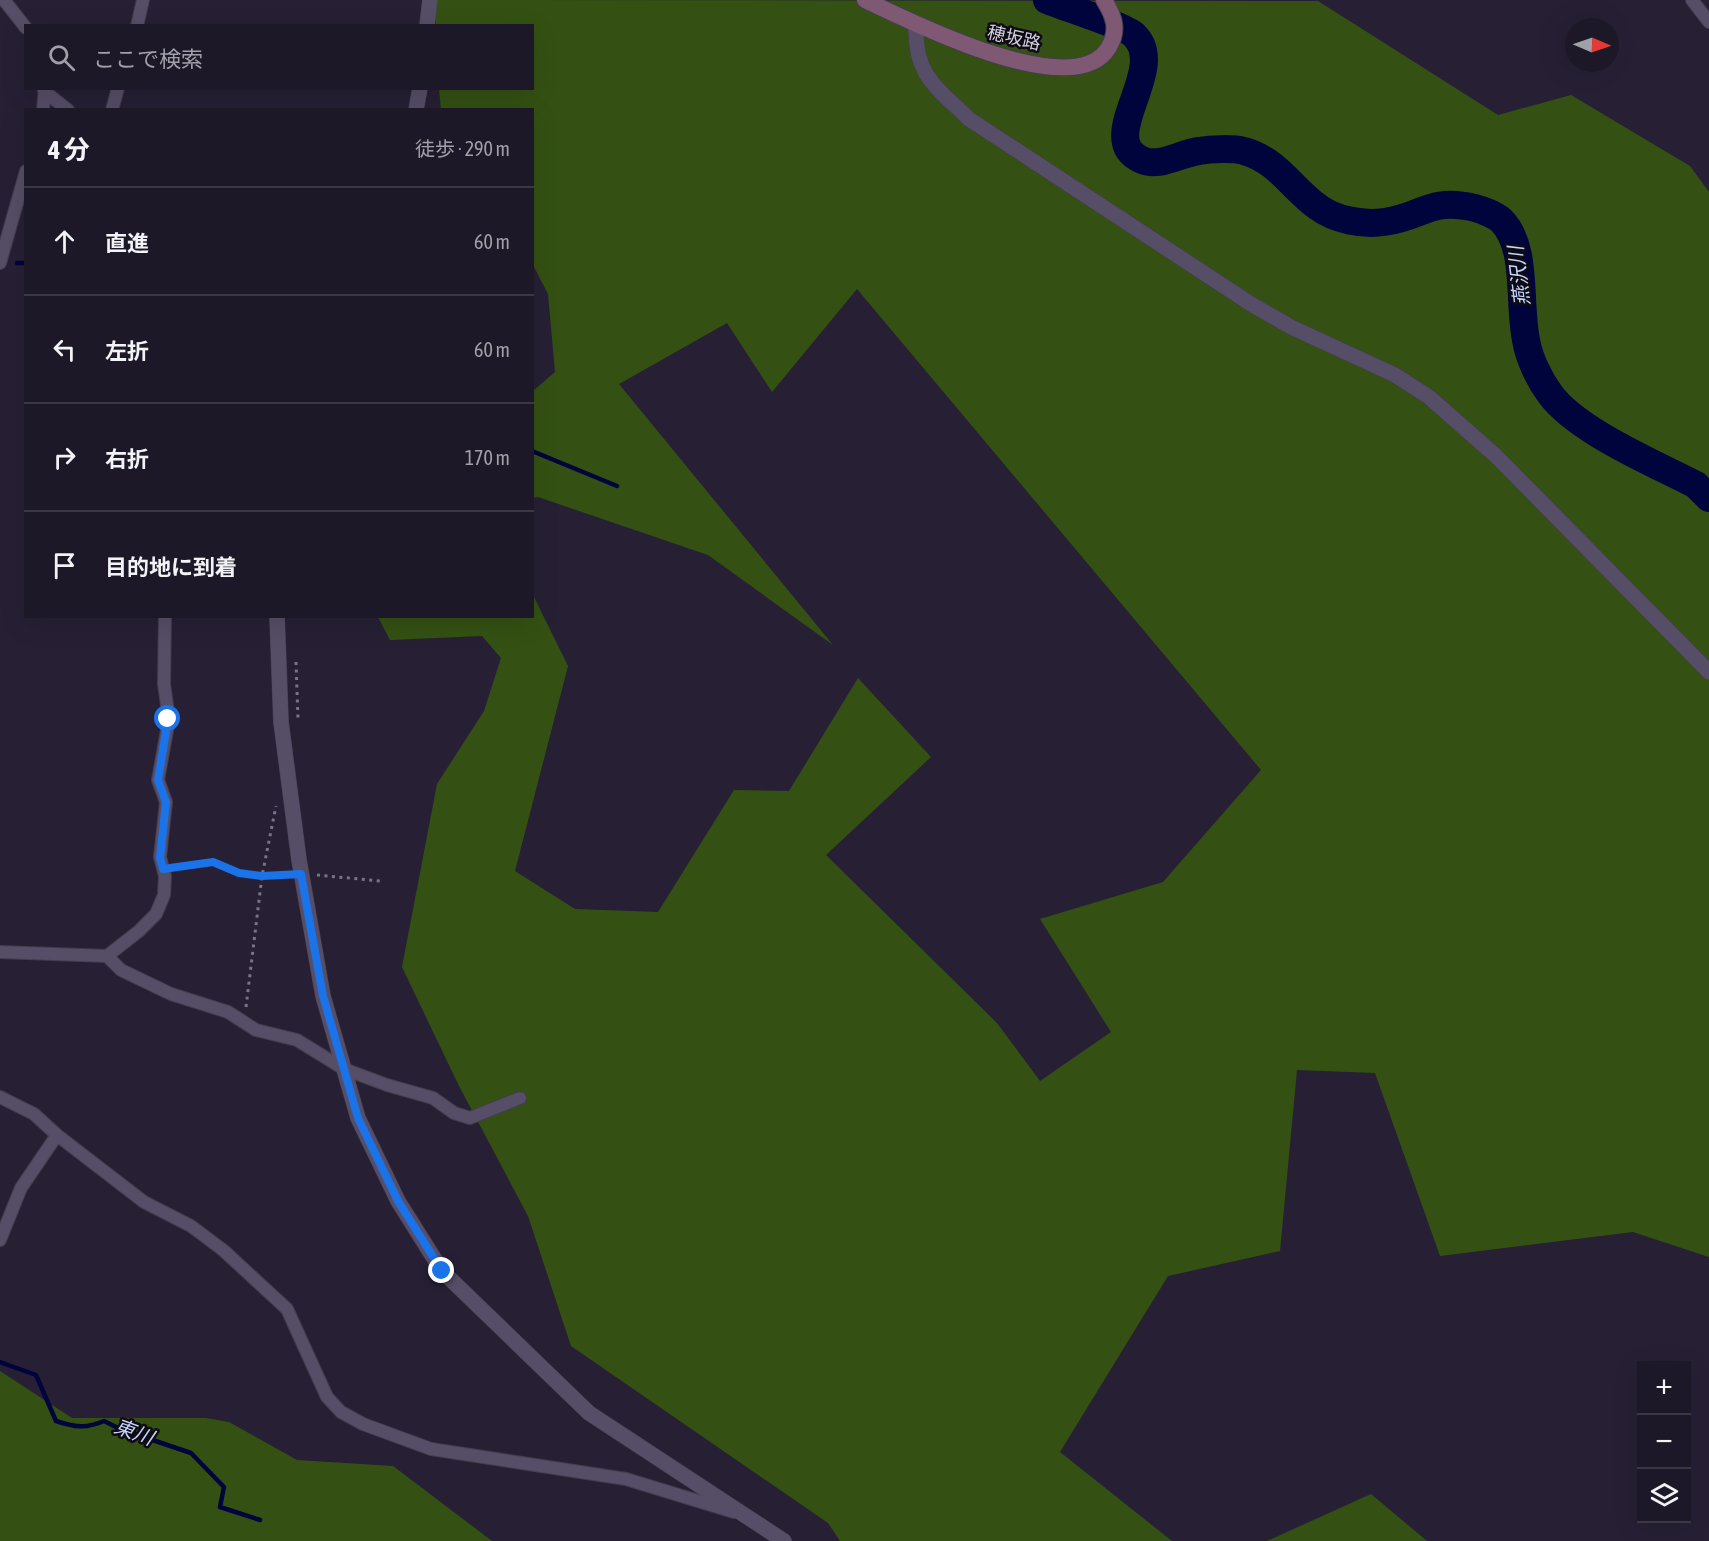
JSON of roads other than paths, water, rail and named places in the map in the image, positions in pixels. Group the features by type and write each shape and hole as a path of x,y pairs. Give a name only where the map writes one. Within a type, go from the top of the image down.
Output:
{"main road":[{"name":"穂坂路","path":"865,0 978,51 1034,65 1081,66 1099,58 1114,34 1104,0"}],"street":[{"path":"4,0 24,25"},
{"path":"137,24 143,0"},
{"path":"428,24 430,0"},
{"path":"1692,0 1709,22"},
{"path":"916,24 915,48 922,70 935,87 969,119 1251,304 1291,327 1395,375 1429,397 1496,456 1709,672"},
{"path":"43,108 45,90"},
{"path":"45,90 66,108"},
{"path":"113,108 117,90"},
{"path":"416,108 420,90"},
{"path":"0,263 24,178"},
{"path":"12,220 24,217"},
{"path":"0,952 107,956 139,931 156,914 164,896 163,869 160,858 166,802 158,780 168,719 164,684 165,618"},
{"path":"277,618 281,722 301,874 323,996 358,1118 398,1201 442,1271 589,1413 784,1541"},
{"path":"107,956 121,970 171,994 228,1012 256,1030 297,1040 344,1069 387,1085 433,1098 454,1113 470,1118 520,1098"},
{"path":"0,1097 34,1114 57,1136 144,1202 191,1226 223,1250 287,1309 327,1397 341,1412 363,1424 431,1449 626,1479 743,1515"},
{"path":"0,1240 21,1188 57,1136"}],"waterway":[{"name":"燕沢川","path":"1047,0 1128,31 1134,35 1143,49 1144,66 1127,120 1125,136 1129,150 1142,160 1156,162 1192,152 1239,150 1267,161 1318,207 1341,218 1367,223 1384,222 1397,220 1436,206 1459,205 1478,209 1501,220 1509,231 1519,259 1527,347 1535,368 1550,394 1578,421 1617,445 1696,485 1709,498"},
{"path":"17,263 24,263"},
{"path":"534,452 617,486"},
{"name":"東川","path":"0,1362 36,1375 56,1421 80,1426 104,1421 120,1429 191,1453 224,1487 220,1507 260,1520"}]}
